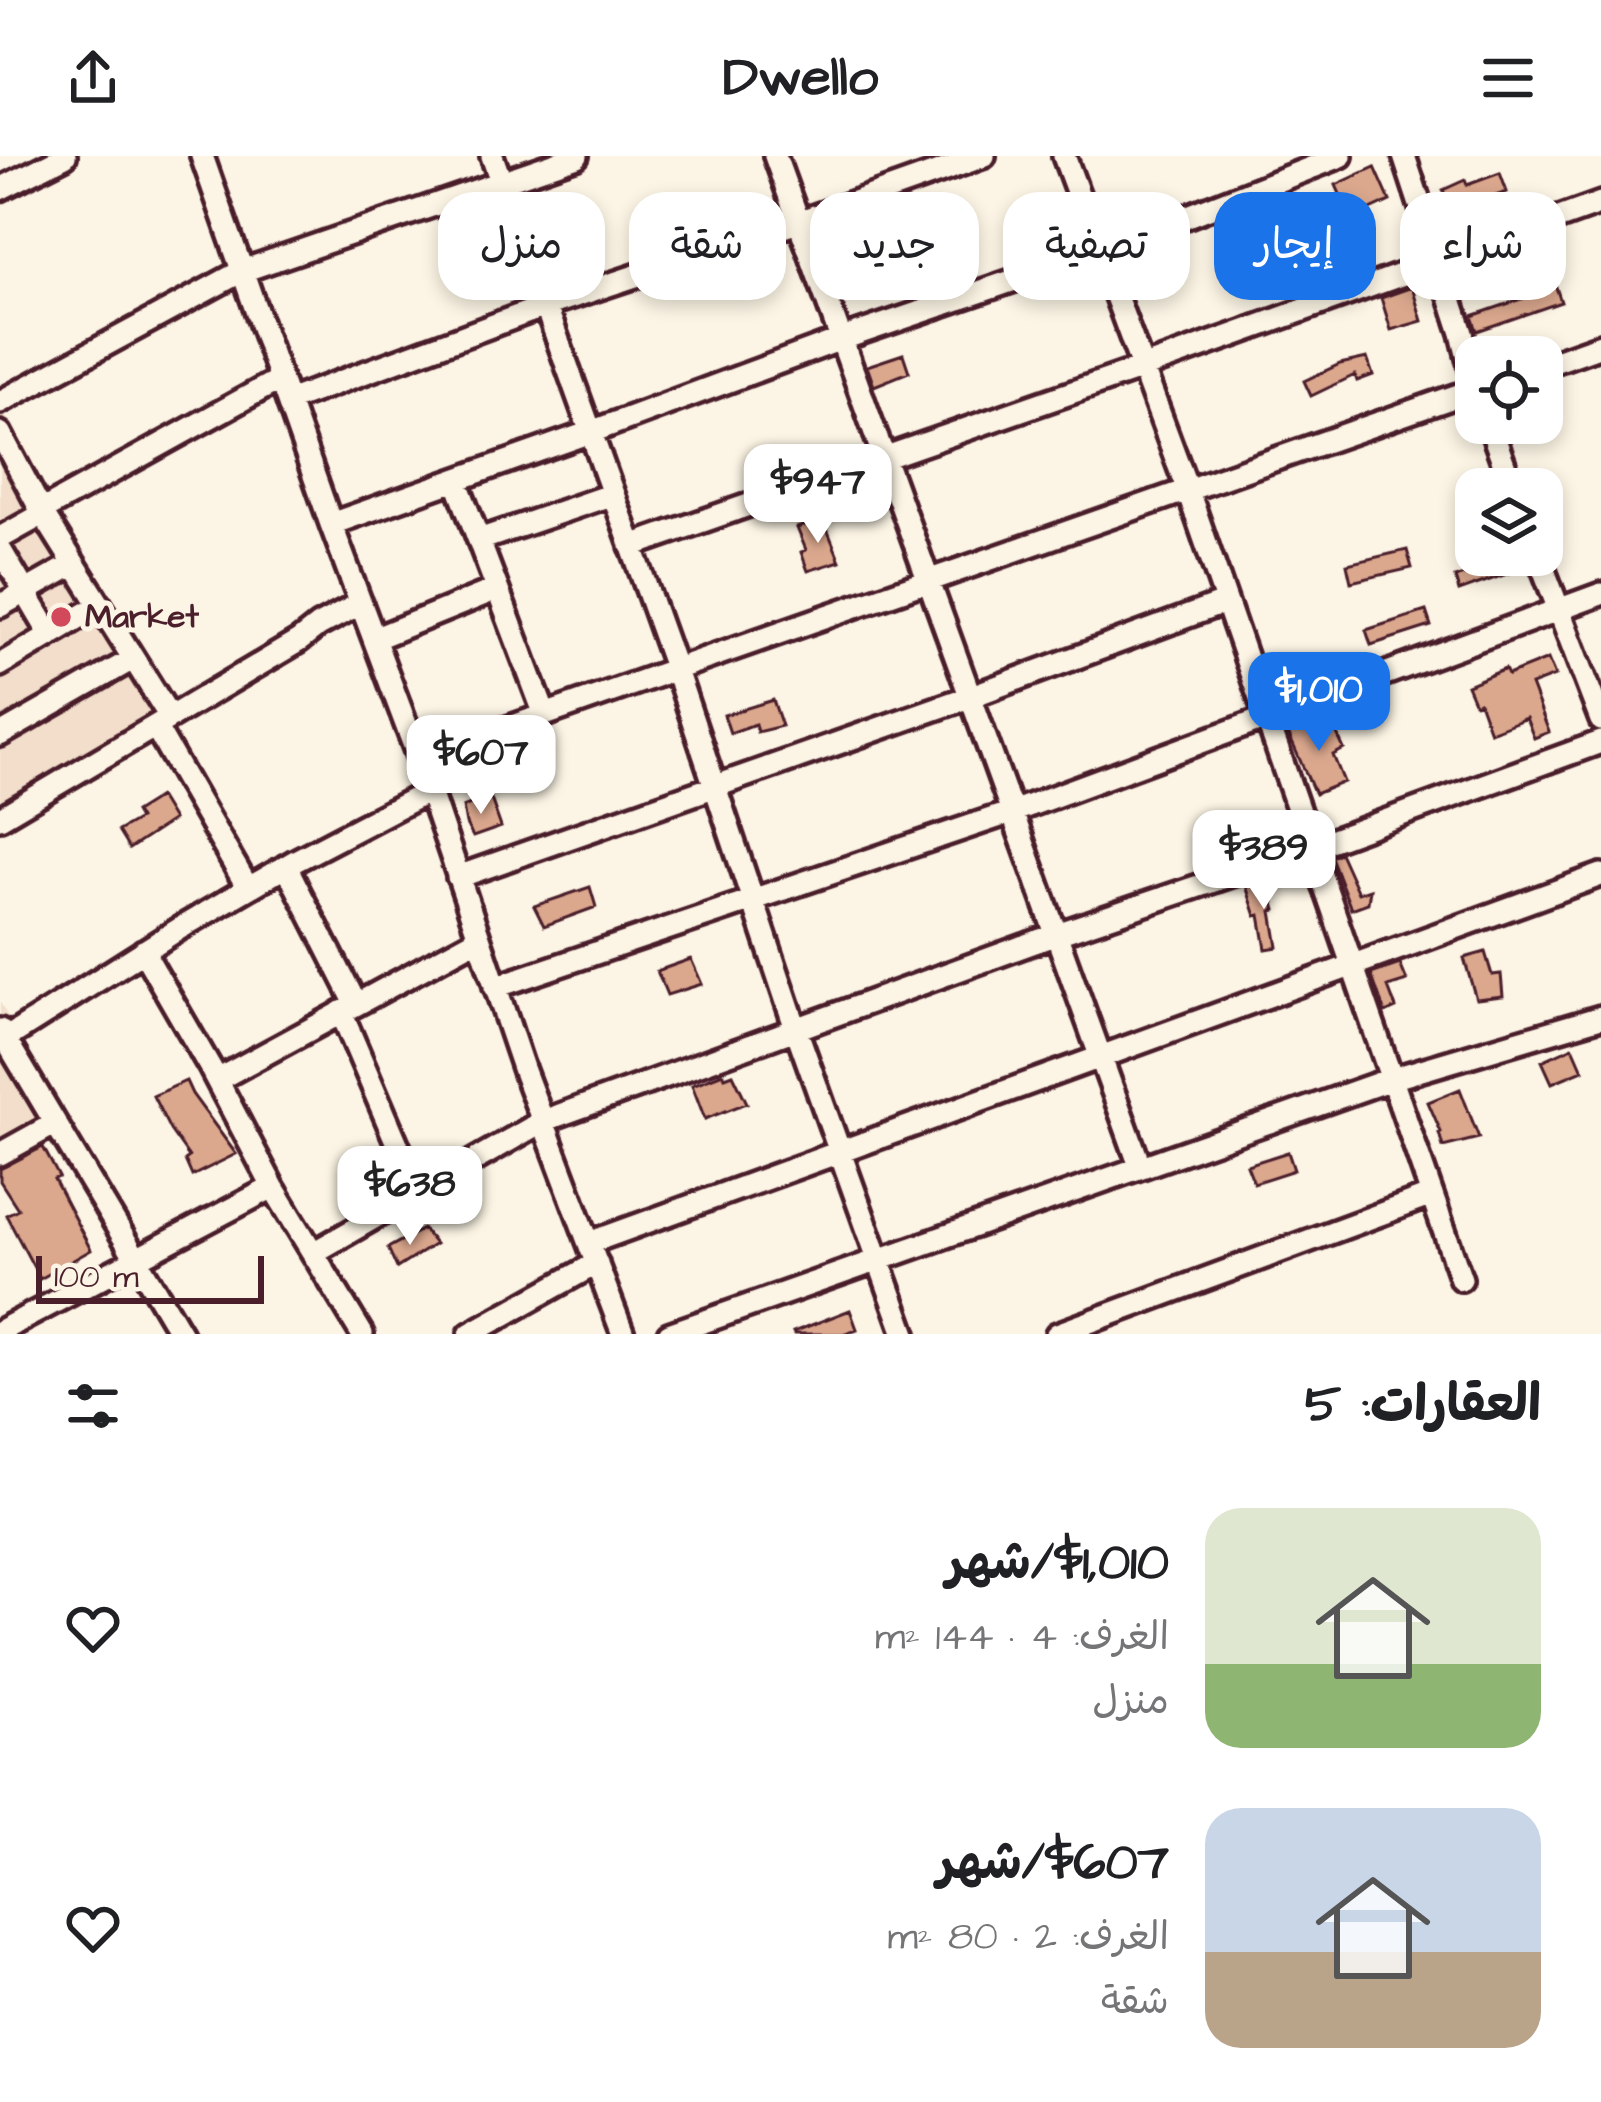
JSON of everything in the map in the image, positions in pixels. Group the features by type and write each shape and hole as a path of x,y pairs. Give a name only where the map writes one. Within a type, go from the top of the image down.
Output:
{"street":[{"path":"0,189 65,156"},
{"path":"202,156 419,759 495,987 623,1334"},
{"path":"492,156 905,1334"},
{"path":"0,402 242,271 577,156"},
{"path":"775,156 1140,1166"},
{"path":"288,401 545,306 984,156"},
{"path":"1064,156 1077,192"},
{"path":"1190,215 1341,156"},
{"path":"1404,156 1416,192"},
{"path":"1566,215 1601,203"},
{"path":"632,546 1400,274"},
{"path":"331,524 1003,284"},
{"path":"1117,300 1187,488 1461,1279"},
{"path":"1451,300 1463,336"},
{"path":"1563,359 1601,345"},
{"path":"0,538 280,379"},
{"path":"419,759 1455,396"},
{"path":"0,433 42,512 134,659 248,888"},
{"path":"0,487 20,471"},
{"path":"456,480 545,715"},
{"path":"479,540 613,494"},
{"path":"0,549 50,634"},
{"path":"0,605 74,564"},
{"path":"1546,576 1601,720"},
{"path":"376,638 497,589"},
{"path":"495,987 1012,812 1601,594"},
{"path":"458,877 1226,602"},
{"path":"0,818 362,604"},
{"path":"0,664 100,605"},
{"path":"0,735 134,659"},
{"path":"313,1253 543,1121 1601,742"},
{"path":"181,1334 5,1046 143,951 286,866 429,791"},
{"path":"286,866 349,1008 418,1192"},
{"path":"470,1334 593,1253 842,1151 1601,875"},
{"path":"217,1080 479,938"},
{"path":"143,951 273,1187 362,1334"},
{"path":"669,1334 1391,1079 1601,1017"},
{"path":"0,1154 54,1124"},
{"path":"0,1331 273,1187"},
{"path":"1057,1334 1432,1195"}],"shaded area":[{"name":"Market","path":"0,406 58,513 185,720 0,832"},
{"path":"0,1002 67,1129 0,1166"}],"building":[{"path":"1375,167 1390,201 1376,207 1376,192 1339,192 1336,185"},
{"path":"1500,173 1507,192 1443,190 1465,180 1467,185"},
{"path":"1400,291 1400,300 1416,300 1422,321 1391,330 1381,298"},
{"path":"1518,300 1561,302 1477,331 1472,316"},
{"path":"903,354 909,372 874,386 867,366"},
{"path":"1367,358 1373,375 1357,381 1355,375 1311,396 1304,381 1340,364"},
{"path":"823,519 840,561 808,571 797,528"},
{"path":"1407,550 1412,568 1351,582 1347,564"},
{"path":"1460,576 1501,576 1459,591 1455,578"},
{"path":"1426,611 1431,626 1371,645 1366,630"},
{"path":"1548,659 1555,676 1531,685 1549,732 1534,738 1526,718 1490,732 1467,685 1505,669 1508,675"},
{"path":"773,700 782,726 757,732 755,724 730,733 724,715"},
{"path":"1329,717 1344,749 1333,755 1344,782 1315,794 1288,733"},
{"path":"490,796 501,827 473,837 463,807"},
{"path":"159,797 173,820 129,849 118,831 139,819 135,812"},
{"path":"1340,853 1358,893 1370,889 1368,903 1351,909 1331,857"},
{"path":"1262,881 1276,910 1272,911 1278,947 1266,949 1260,915 1256,916 1246,886"},
{"path":"590,887 596,907 544,926 534,906"},
{"path":"1485,952 1492,975 1501,974 1503,996 1476,999 1464,958"},
{"path":"691,959 702,984 667,995 657,971"},
{"path":"1400,964 1407,981 1388,987 1396,1008 1385,1013 1371,974"},
{"path":"1573,1047 1583,1070 1552,1083 1542,1061"},
{"path":"723,1073 725,1077 733,1074 747,1103 705,1119 692,1085"},
{"path":"186,1081 236,1154 192,1176 185,1160 189,1157 153,1096"},
{"path":"1460,1089 1479,1138 1443,1147 1428,1102"},
{"path":"43,1147 91,1250 40,1279 6,1215 18,1209 0,1181 0,1169"},
{"path":"1288,1152 1294,1170 1254,1183 1247,1165"},
{"path":"423,1229 435,1244 397,1268 388,1248"},
{"path":"850,1310 857,1329 843,1334 793,1332"}],"place":[{"name":"Market","path":"61,617"}]}
